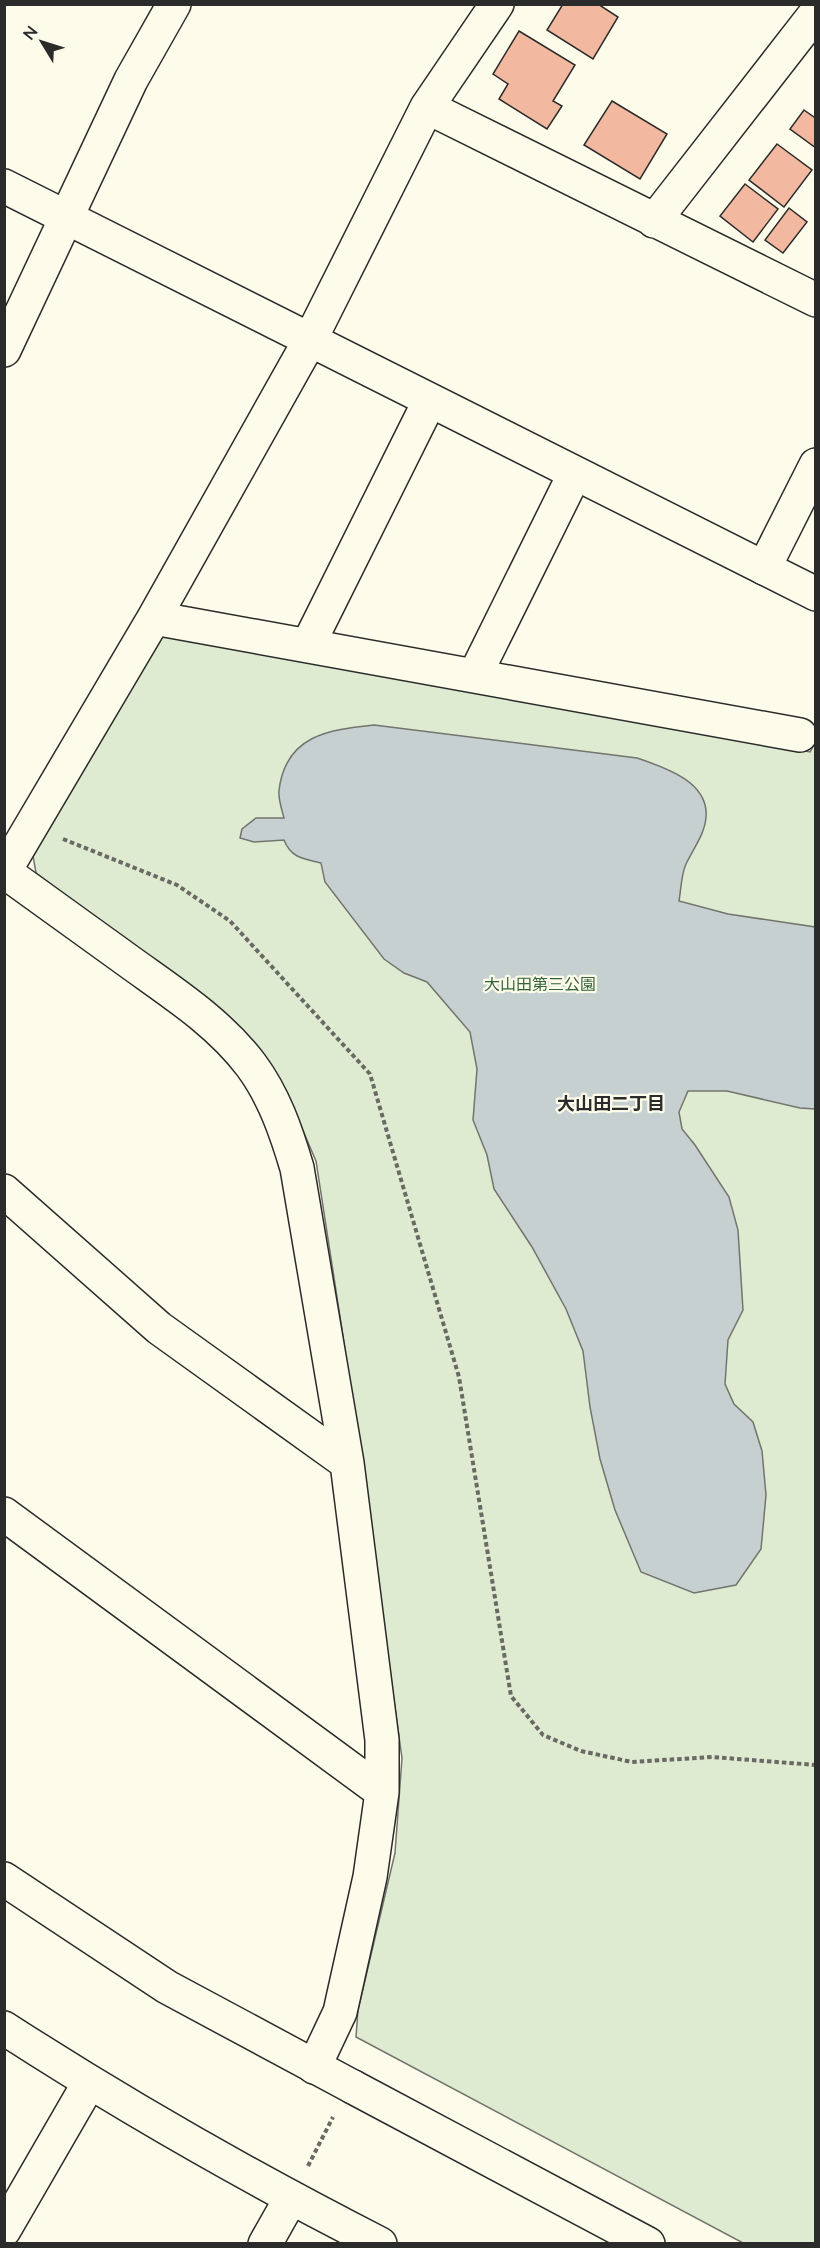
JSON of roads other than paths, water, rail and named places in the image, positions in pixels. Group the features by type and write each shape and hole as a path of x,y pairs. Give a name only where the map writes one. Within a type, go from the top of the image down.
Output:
{"street":[{"path":"4,350 65,216 131,80 174,4"},
{"path":"314,2067 340,2012 370,1876 382,1792 382,1740 347,1463 297,1168 284,1124 268,1092 237,1047 216,1027 5,872 154,618 310,340 427,106 497,4"},
{"path":"654,221 816,13"},
{"path":"427,106 816,300"},
{"path":"4,186 816,594"},
{"path":"308,645 430,400"},
{"path":"764,568 816,465"},
{"path":"475,675 575,473"},
{"path":"154,618 800,735"},
{"path":"4,1191 159,1328 347,1463"},
{"path":"4,1514 382,1792"},
{"path":"4,1879 167,1987 648,2244"},
{"path":"4,2028 89,2083 291,2198 380,2244"},
{"path":"4,2230 89,2083"},
{"path":"265,2244 291,2198"}],"district":[{"name":"大山田二丁目","path":"611,1103"}],"park label":[{"name":"大山田第三公園","path":"540,983"}]}
